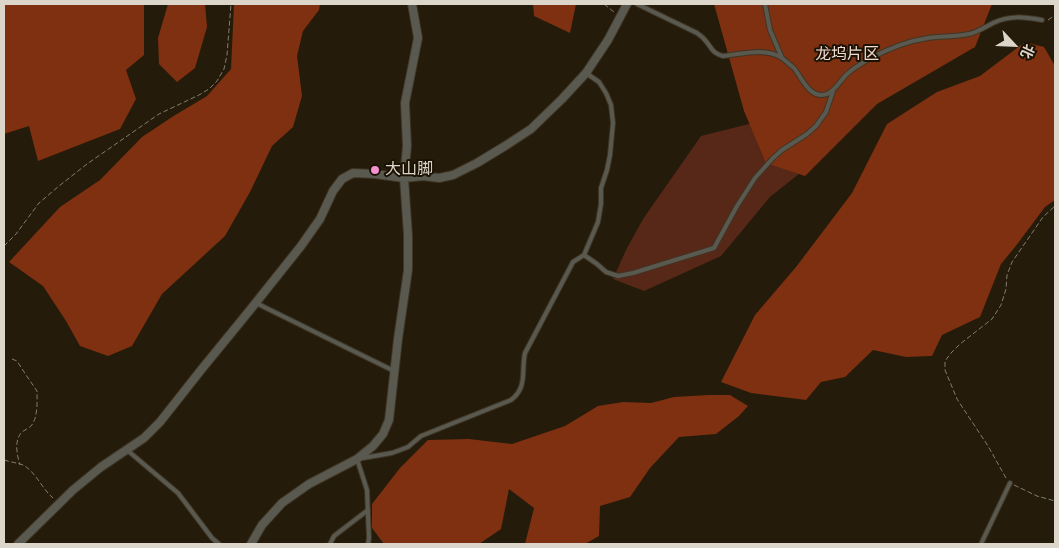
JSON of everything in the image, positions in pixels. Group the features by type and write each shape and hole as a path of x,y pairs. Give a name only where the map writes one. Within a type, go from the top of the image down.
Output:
{"street":[{"path":"251,544 262,525 282,503 309,484 358,459 384,434 389,420 408,270 408,235 404,178 407,146 405,103 418,38 412,4"},
{"path":"18,544 73,490 101,467 144,438 160,422 301,246 320,219 333,191 342,179 352,173 404,178 423,176 439,178 453,175 477,163 531,129 562,99 586,72 608,40 627,4"}],"lane":[{"path":"638,4 697,33 705,39 716,54 723,56 765,52 775,54 793,68 809,89 822,95 833,90 846,74 857,66 885,51 909,42 974,33 1000,20 1015,17 1042,20"},
{"path":"765,4 770,30 782,59"},
{"path":"368,544 367,490 358,459 392,453 408,447 421,436 511,400 516,396 520,391 524,373 524,353 573,262 584,255 598,222 601,188 610,155 613,123 611,105 606,93 599,82 586,72"},
{"path":"584,255 606,272 618,276 633,274 714,248 736,206 756,178 772,158 808,134 816,126 826,112 833,90"},
{"path":"256,303 394,371"},
{"path":"127,450 178,493 218,544"},
{"path":"981,544 1010,483"},
{"path":"330,544 334,536 368,510"}],"path":[{"path":"4,246 16,234 38,203 59,186 159,114 199,95 217,82 224,69 227,56 231,4"},
{"path":"604,4 620,18"},
{"path":"1042,20 1055,15"},
{"path":"1055,206 1043,217 1012,262 1007,275 1006,289 1001,305 992,319 960,344 950,353 945,361 945,370 957,399 1010,483 1055,502"},
{"path":"12,359 18,361 37,391 33,424 21,433 16,448 20,464"},
{"path":"4,460 24,466 50,496 59,503"}],"shaded area":[{"path":"789,114 805,169 770,197 721,256 644,291 613,279 643,219 701,136"}],"green space":[{"path":"4,4 144,4 144,55 126,70 136,99 120,129 38,161 29,126 4,134"},
{"path":"168,4 205,4 207,27 195,68 177,82 159,64 158,38"},
{"path":"234,4 320,4 319,10 303,31 297,56 302,96 293,127 272,146 250,192 225,236 162,294 132,346 108,356 80,346 43,286 9,262 60,207 100,180 142,137 207,96 231,69"},
{"path":"533,4 576,4 570,33 534,16"},
{"name":"龙坞片区","path":"714,4 992,4 975,47 877,104 805,176 766,163 744,111"},
{"path":"1025,42 1044,47 1055,66 1055,200 1045,207 1001,264 980,317 942,335 932,356 906,357 873,350 845,377 821,382 806,400 751,393 721,382 755,315 796,267 852,193 887,124 937,92 980,76"},
{"path":"730,395 748,406 739,416 716,434 679,437 650,468 630,497 600,506 599,536 585,544 525,544 534,508 509,489 501,529 479,544 384,544 372,528 372,504 400,468 428,440 469,439 512,444 565,426 598,406 623,402 651,403 674,397"}],"place":[{"name":"大山脚","path":"375,170"}]}
